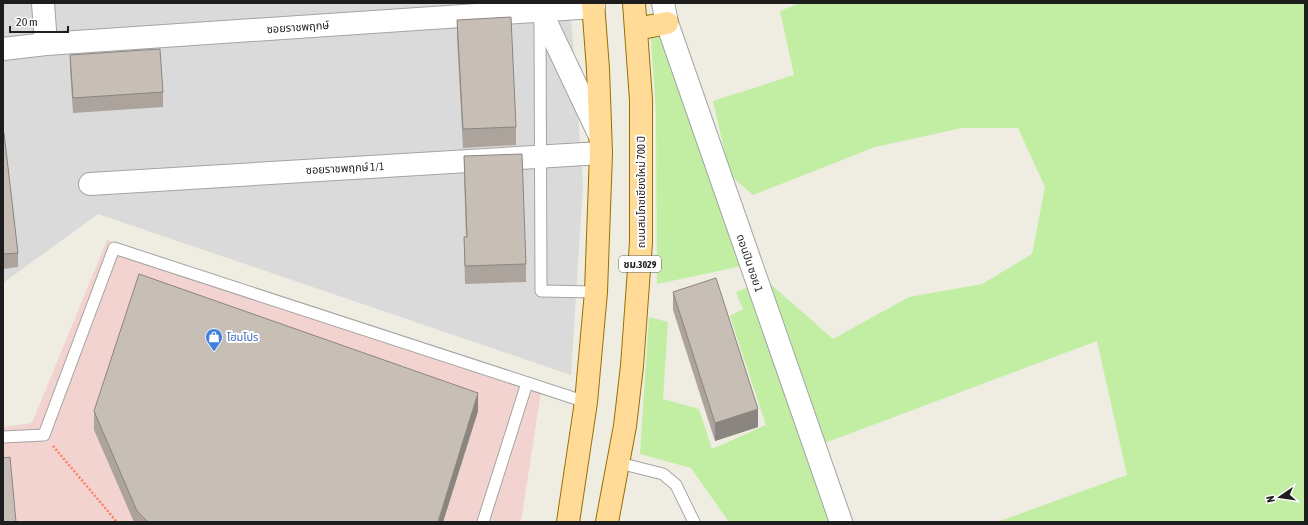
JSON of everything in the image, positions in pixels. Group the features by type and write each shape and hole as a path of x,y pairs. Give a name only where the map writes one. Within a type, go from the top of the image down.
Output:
{"main road":[{"name":"ถนนสมโภชเชียงใหม่ 700 ปี","path":"607,522 619,463 632,366 641,242 641,100 634,3"},
{"path":"568,522 586,402 596,292 600,144 593,5"},
{"path":"637,29 665,13"}],"street":[{"path":"43,3 46,44"},
{"name":"ซอยราชพฤกษ์","path":"3,50 46,44 539,7 593,5"},
{"path":"539,7 600,144"},
{"name":"ดอนปิน ซอย 1","path":"665,13 840,522"},
{"name":"ซอยราชพฤกษ์ 1/1","path":"90,184 539,156 600,144"}],"lane":[{"path":"539,7 541,291 596,292"},
{"path":"3,437 44,435 114,248 586,402"},
{"path":"483,522 528,383"},
{"path":"619,463 663,474 672,481 676,485 694,522"}],"path":[{"path":"44,435 117,522"}],"shaded area":[{"path":"3,3 570,3 583,184 571,375 98,214 3,283"},
{"path":"107,240 542,385 521,522 3,522 3,427 32,423"}],"green space":[{"path":"800,3 1305,3 1305,522 997,522 1127,475 1097,341 822,444 767,281 833,339 909,297 982,284 1032,254 1045,187 1018,128 962,128 875,147 753,195 730,175 713,101 794,75 780,11"},
{"path":"662,37 742,266 657,284 656,112 651,39"},
{"path":"749,287 830,522 729,522 691,468 640,454 649,317 668,322 663,399 699,409 712,449 766,425 730,316 743,309 736,292"}],"building":[{"path":"511,17 516,127 463,129 457,20"},
{"path":"160,49 163,92 73,98 70,55"},
{"path":"3,133 18,253 3,254"},
{"path":"522,154 526,264 465,266 464,237 467,237 464,156"},
{"name":"โฮมโปร","path":"139,274 478,393 438,522 148,522 137,511 94,411"},
{"path":"716,278 758,409 715,423 673,292"},
{"path":"10,457 16,522 3,522 3,458"}],"place":[{"name":"โฮมโปร","path":"214,352"}]}
